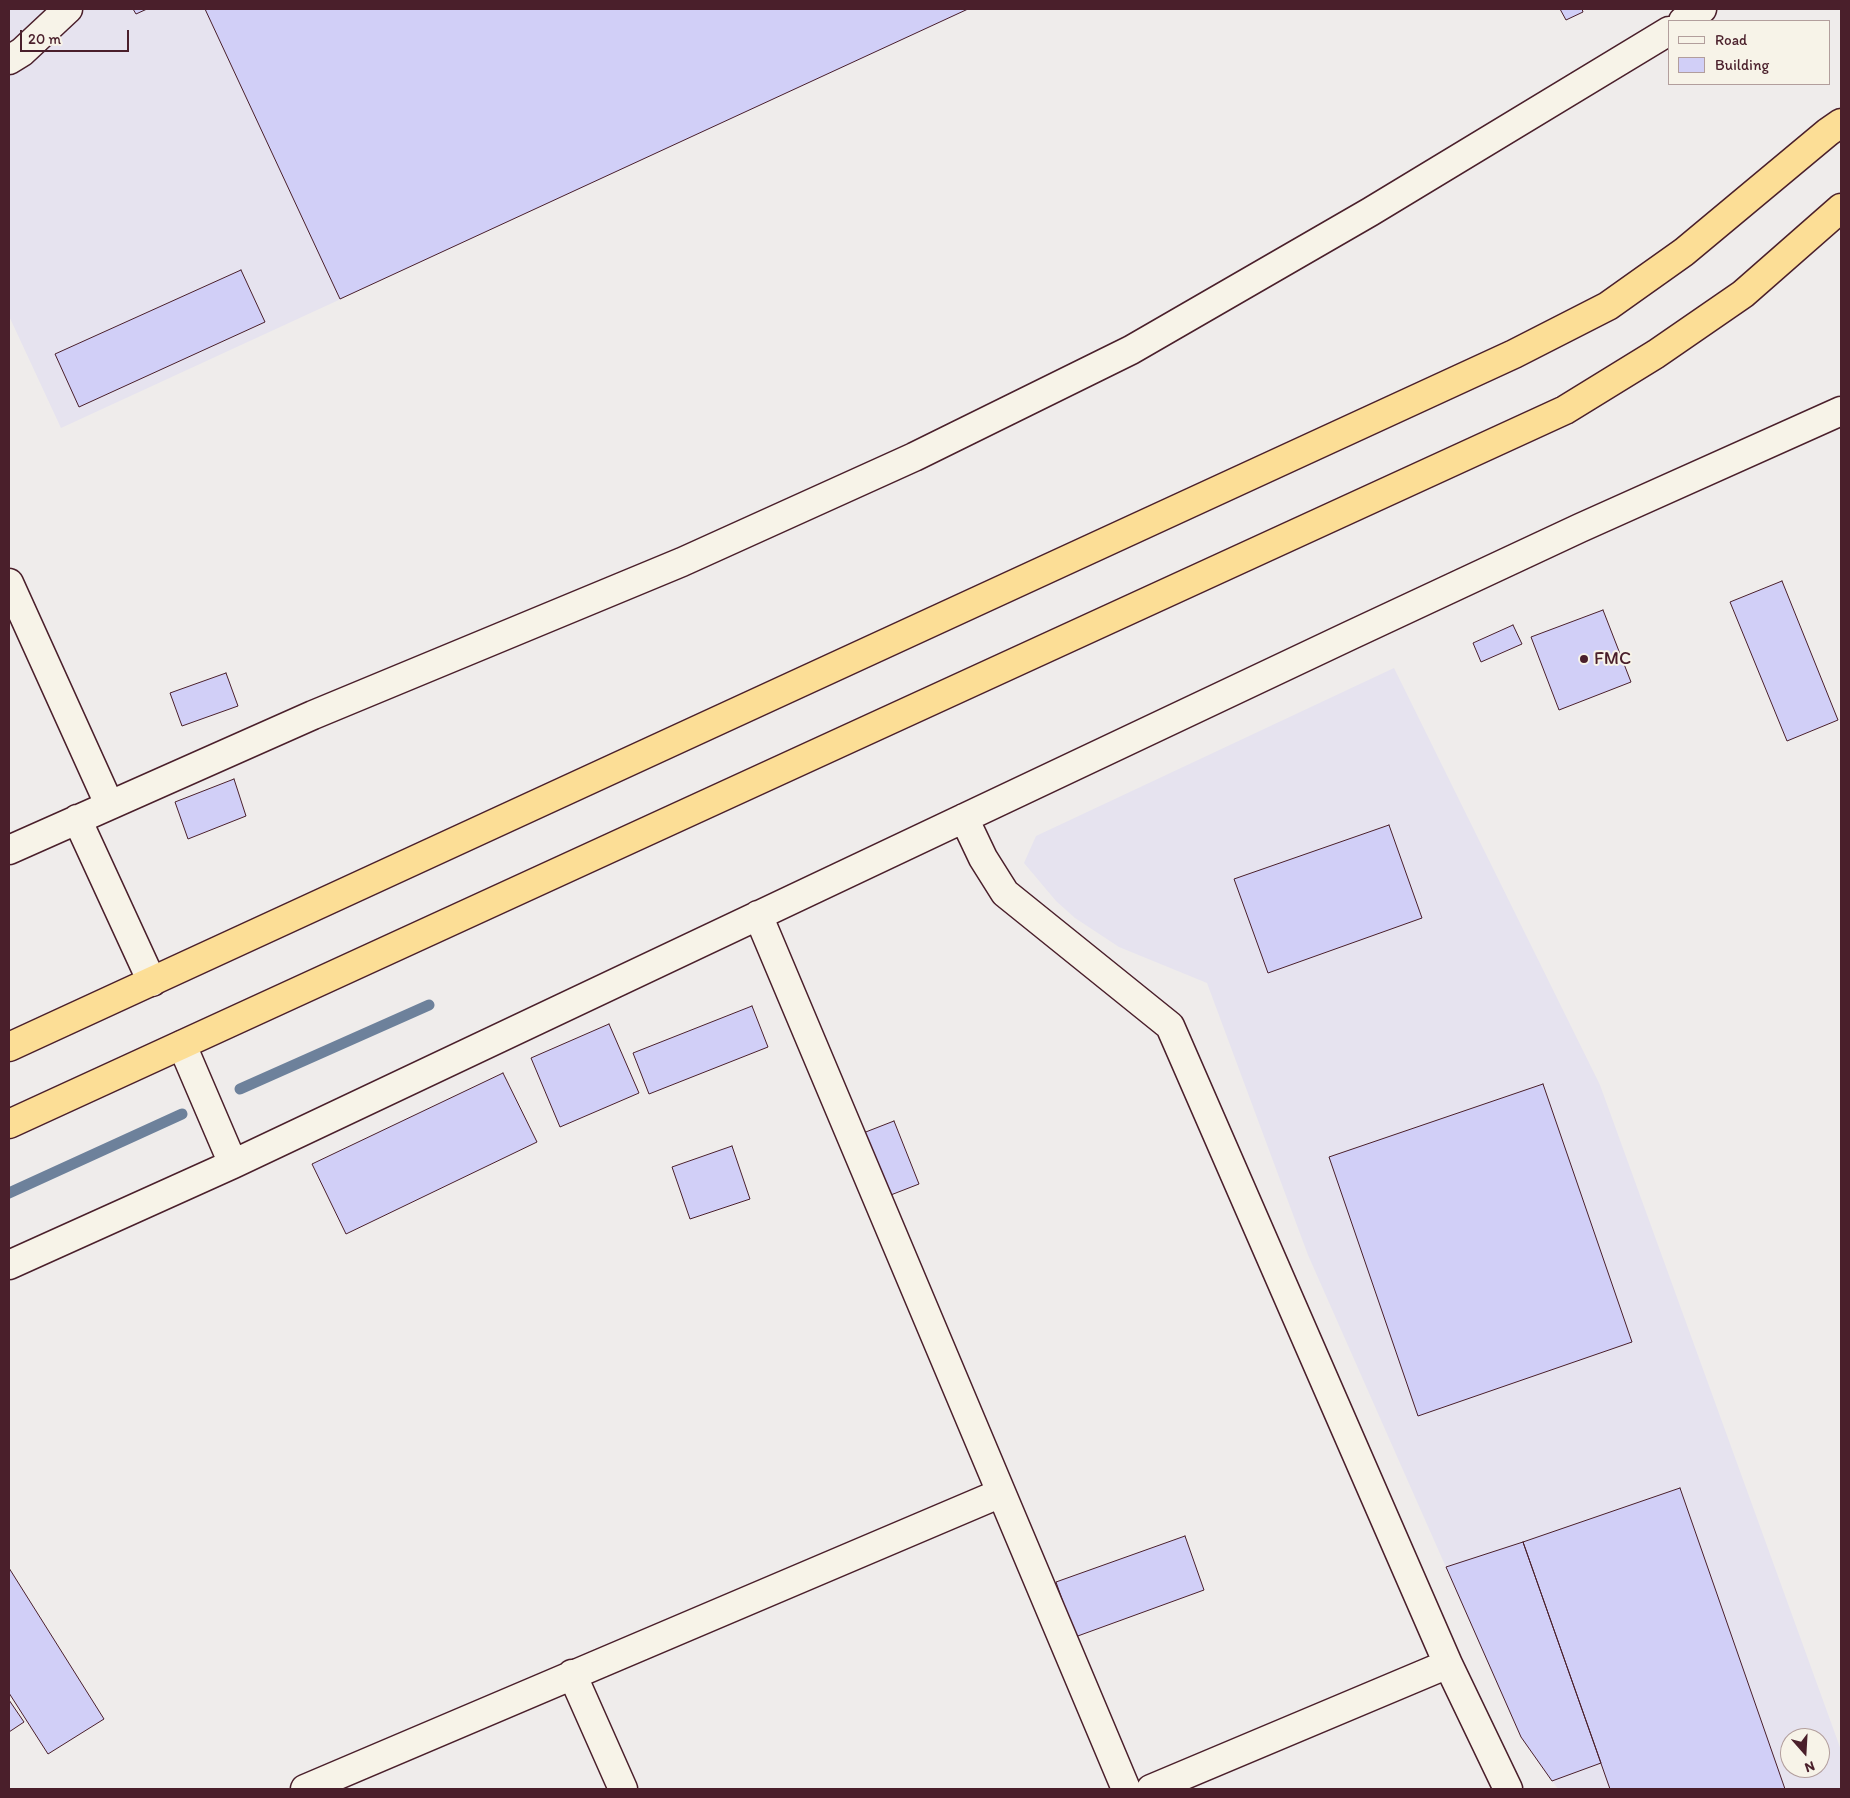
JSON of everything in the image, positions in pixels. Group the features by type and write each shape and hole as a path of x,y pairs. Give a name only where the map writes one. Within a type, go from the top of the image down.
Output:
{"highway":[{"path":"9,1047 1514,354 1608,306 1624,295 1684,252 1841,123"},
{"path":"9,1124 1565,410 1656,354 1743,294 1841,208"}],"street":[{"path":"9,60 22,52 68,9"},
{"path":"1685,20 1702,9"},
{"path":"9,850 313,715 682,562 914,457 1114,358 1370,212 1668,32"},
{"path":"9,1265 233,1164 1580,528 1841,411"},
{"path":"9,582 109,804"},
{"path":"964,818 983,858 1005,893 1170,1026 1448,1664 1508,1789"},
{"path":"77,819 152,982"},
{"path":"758,916 1126,1789"},
{"path":"182,1045 233,1164"},
{"path":"311,1788 572,1674 1001,1493"},
{"path":"1151,1789 1448,1664"},
{"path":"572,1674 623,1789"}],"shaded area":[{"path":"9,9 970,9 61,428 9,316"},
{"path":"1394,668 1600,1085 1841,1750 1841,1789 1558,1789 1521,1737 1308,1255 1207,983 1119,947 1075,918 1056,901 1024,863 1036,836"}],"building":[{"path":"133,9 147,9 136,14"},
{"path":"205,9 968,9 340,299"},
{"path":"1560,9 1582,9 1583,12 1566,20"},
{"path":"241,270 265,322 79,407 55,354"},
{"path":"1782,581 1838,720 1787,741 1730,602"},
{"path":"1603,610 1631,682 1559,710 1531,637"},
{"path":"1513,625 1522,644 1481,662 1473,643"},
{"path":"226,673 238,706 182,726 170,693"},
{"path":"234,779 246,816 188,839 175,802"},
{"path":"1389,825 1422,918 1268,973 1234,879"},
{"path":"752,1006 768,1047 649,1094 633,1053"},
{"path":"609,1024 639,1093 560,1127 531,1058"},
{"path":"503,1073 537,1142 346,1234 312,1164"},
{"path":"1543,1084 1632,1342 1418,1416 1329,1157"},
{"path":"894,1121 919,1184 883,1198 858,1135"},
{"path":"732,1146 750,1199 690,1219 672,1167"},
{"path":"1680,1488 1785,1789 1610,1789 1523,1542"},
{"path":"1185,1536 1204,1590 1075,1637 1056,1582"},
{"path":"1523,1542 1601,1763 1552,1781 1521,1737 1446,1567"},
{"path":"9,1568 104,1719 48,1754 9,1693"},
{"path":"9,1700 24,1722 9,1732"}],"waterway":[{"path":"240,1089 429,1005"},
{"path":"9,1193 182,1114"}],"place":[{"name":"FMC","path":"1584,659"}]}
